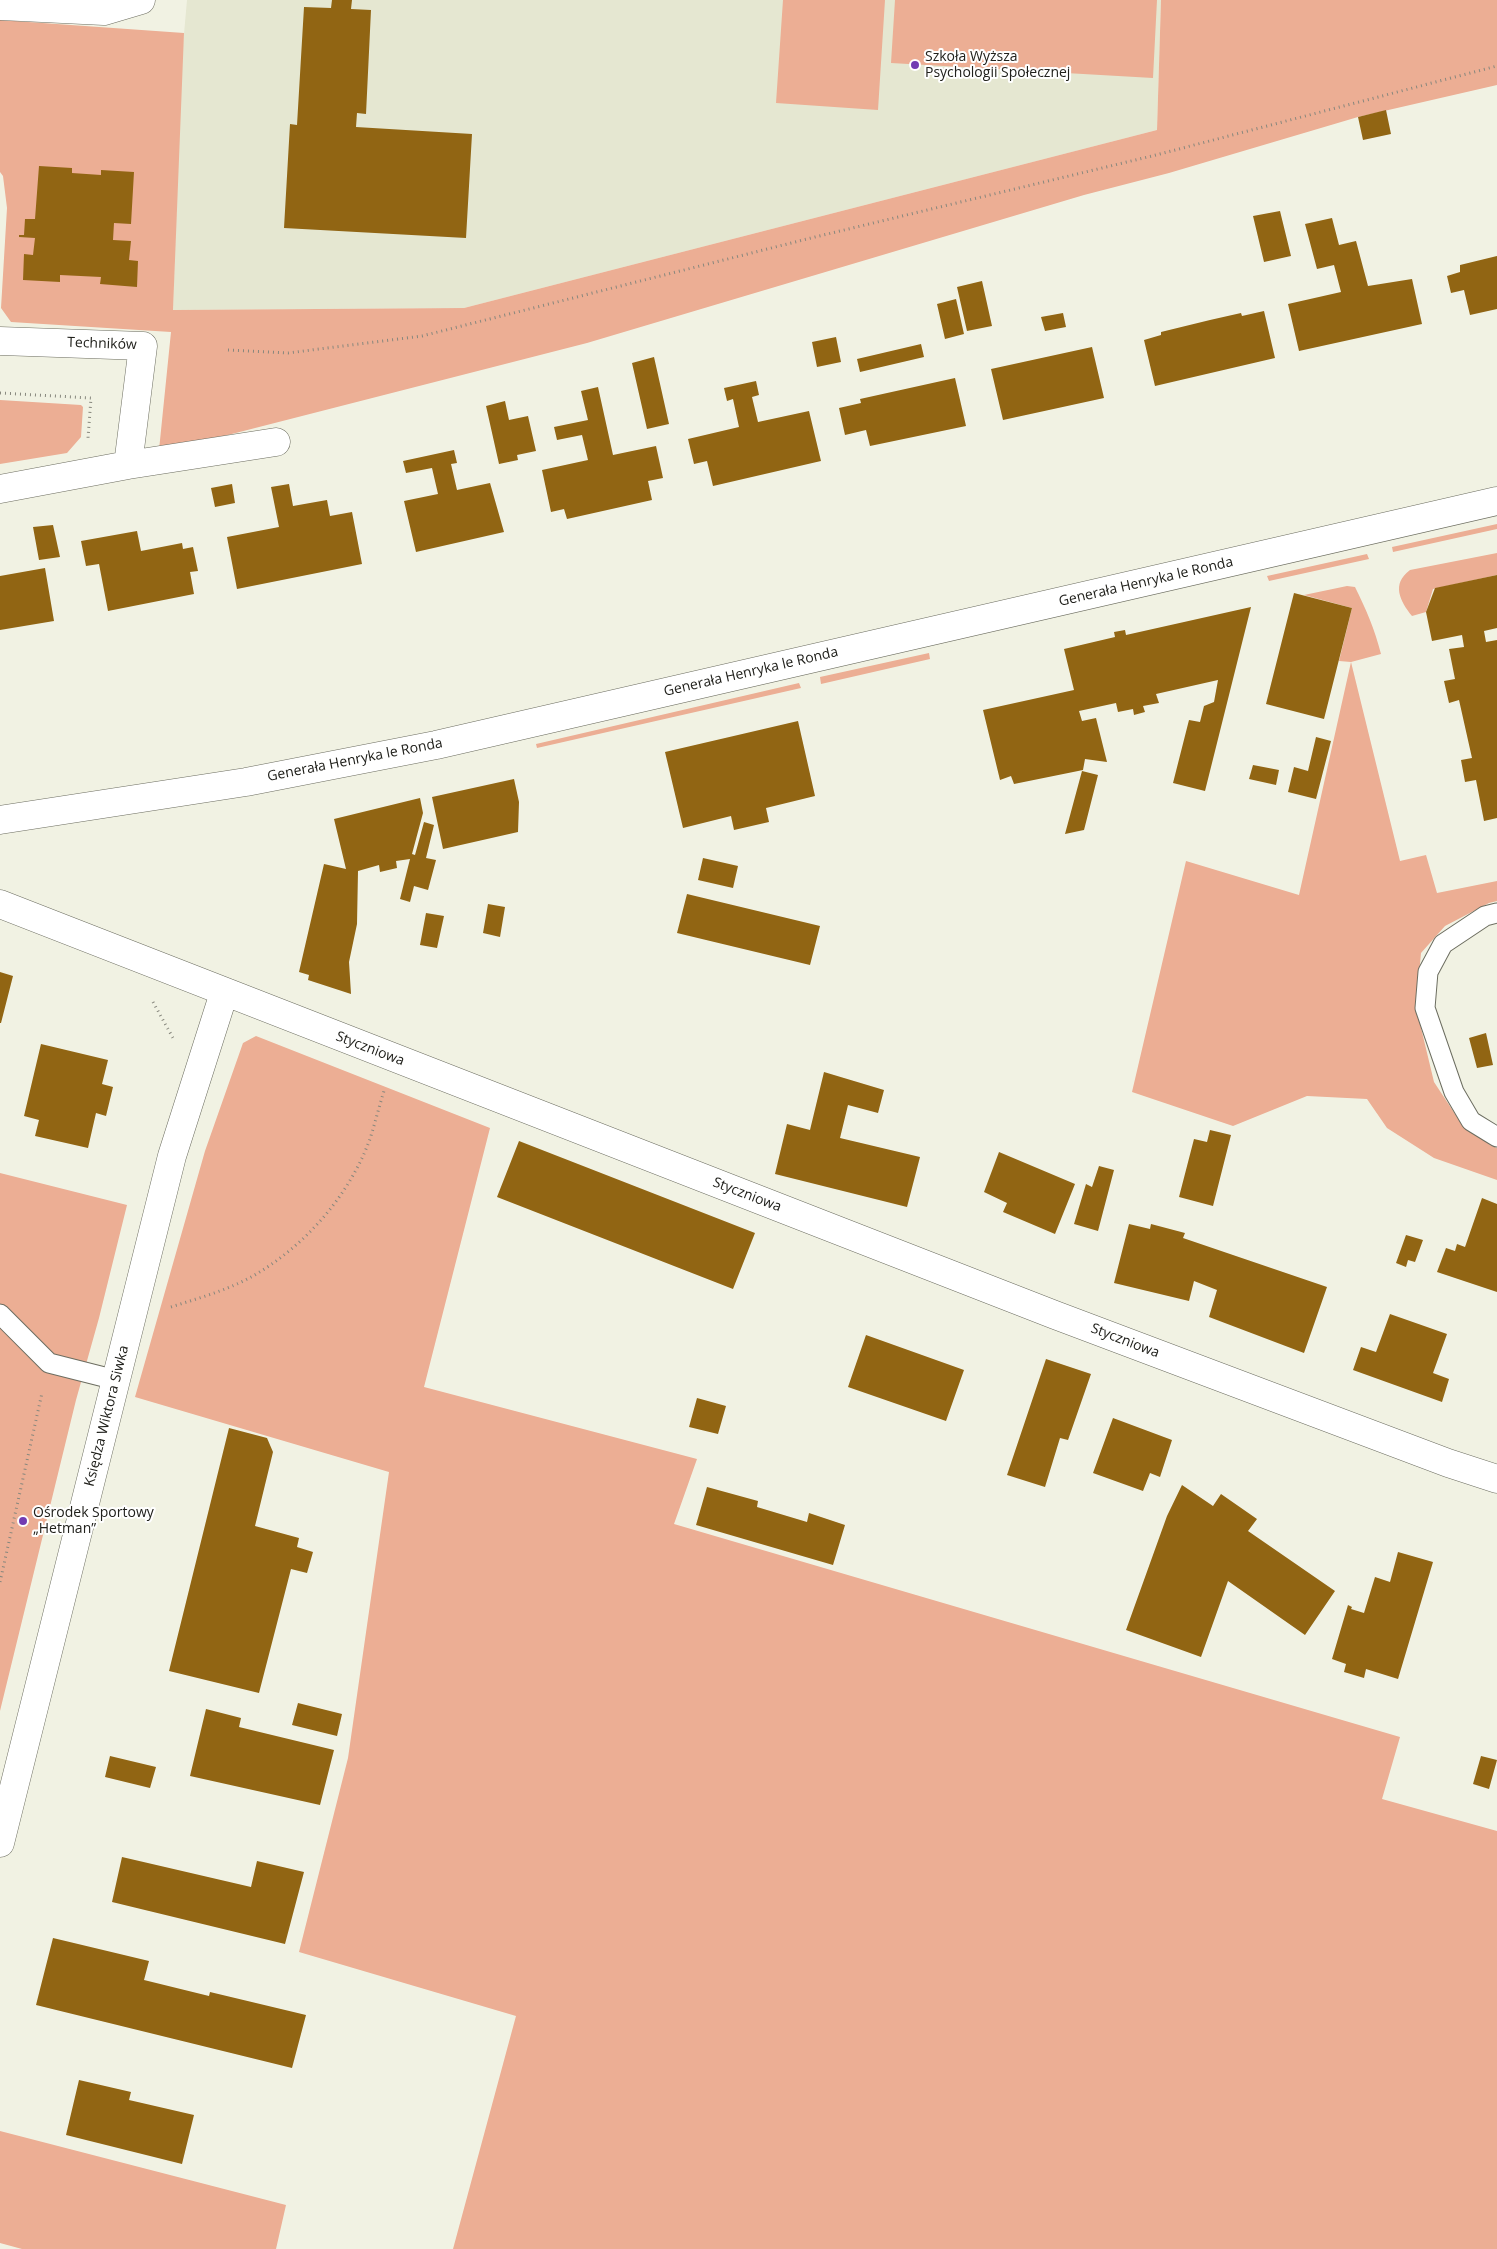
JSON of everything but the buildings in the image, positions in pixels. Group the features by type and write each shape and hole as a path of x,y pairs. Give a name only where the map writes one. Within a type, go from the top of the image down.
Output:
{"street":[{"path":"0,6 104,11 141,0"},
{"name":"Techników","path":"0,341 144,346 128,465"},
{"path":"0,489 128,465 276,442"},
{"name":"Generała Henryka le Ronda","path":"0,820 246,782 426,747 1497,501"},
{"name":"Styczniowa","path":"0,904 224,993 1065,1318 1439,1460 1497,1479"},
{"name":"Księdza Wiktora Siwka","path":"0,1843 172,1156 224,993"}],"lane":[{"path":"1497,914 1485,916 1443,944 1428,972 1425,1008 1454,1092 1471,1121 1497,1138"},
{"path":"0,1314 49,1363 116,1380"}],"path":[{"path":"228,350 288,353 422,336 815,237 1152,156 1497,66"},
{"path":"0,393 91,398 88,446"},
{"path":"164,1309 222,1290 252,1276 290,1251 324,1216 350,1181 369,1140 385,1088"},
{"path":"0,1582 49,1363"}],"shaded area":[{"path":"187,0 1161,0 1157,130 464,308 173,310 181,68"},
{"path":"783,0 885,0 878,110 776,103"},
{"path":"895,0 1157,0 1153,78 891,63"},
{"path":"1161,0 1497,0 1497,85 1358,117 1169,173 1084,195 587,343 181,447 159,450 171,332 11,322 1,308 7,208 3,176 0,172 0,20 184,33 173,310 464,308 1157,130"},
{"path":"0,400 81,405 83,407 81,437 67,453 0,464"},
{"path":"1497,524 1497,529 1393,552 1392,547"},
{"path":"1497,553 1497,575 1433,589 1426,612 1412,616 1401,599 1399,587 1404,575 1410,570"},
{"path":"1367,554 1369,559 1269,581 1267,576"},
{"path":"1347,586 1355,587 1363,603 1381,654 1351,662 1339,661 1352,608 1304,595"},
{"path":"929,653 930,659 821,684 820,677"},
{"path":"1351,662 1400,861 1426,855 1437,893 1497,881 1497,901 1489,903 1445,926 1421,953 1416,1007 1434,1082 1459,1120 1490,1145 1497,1148 1497,1180 1434,1158 1387,1128 1367,1099 1307,1096 1233,1126 1132,1092 1186,861 1299,895"},
{"path":"799,683 801,688 537,748 536,744"},
{"path":"256,1036 490,1128 424,1387 697,1459 674,1524 1400,1737 1382,1799 1497,1831 1497,2249 453,2249 516,2016 299,1952 348,1758 389,1472 135,1397 205,1151 243,1043"},
{"name":"Ośrodek Sportowy „Hetman”","path":"0,1173 127,1205 99,1318 76,1400 0,1711"},
{"path":"0,2131 286,2205 276,2249 22,2249 0,2243"}],"place":[{"name":"Szkoła Wyższa Psychologii Społecznej","path":"915,65"},
{"name":"Ośrodek Sportowy „Hetman”","path":"23,1521"}]}
